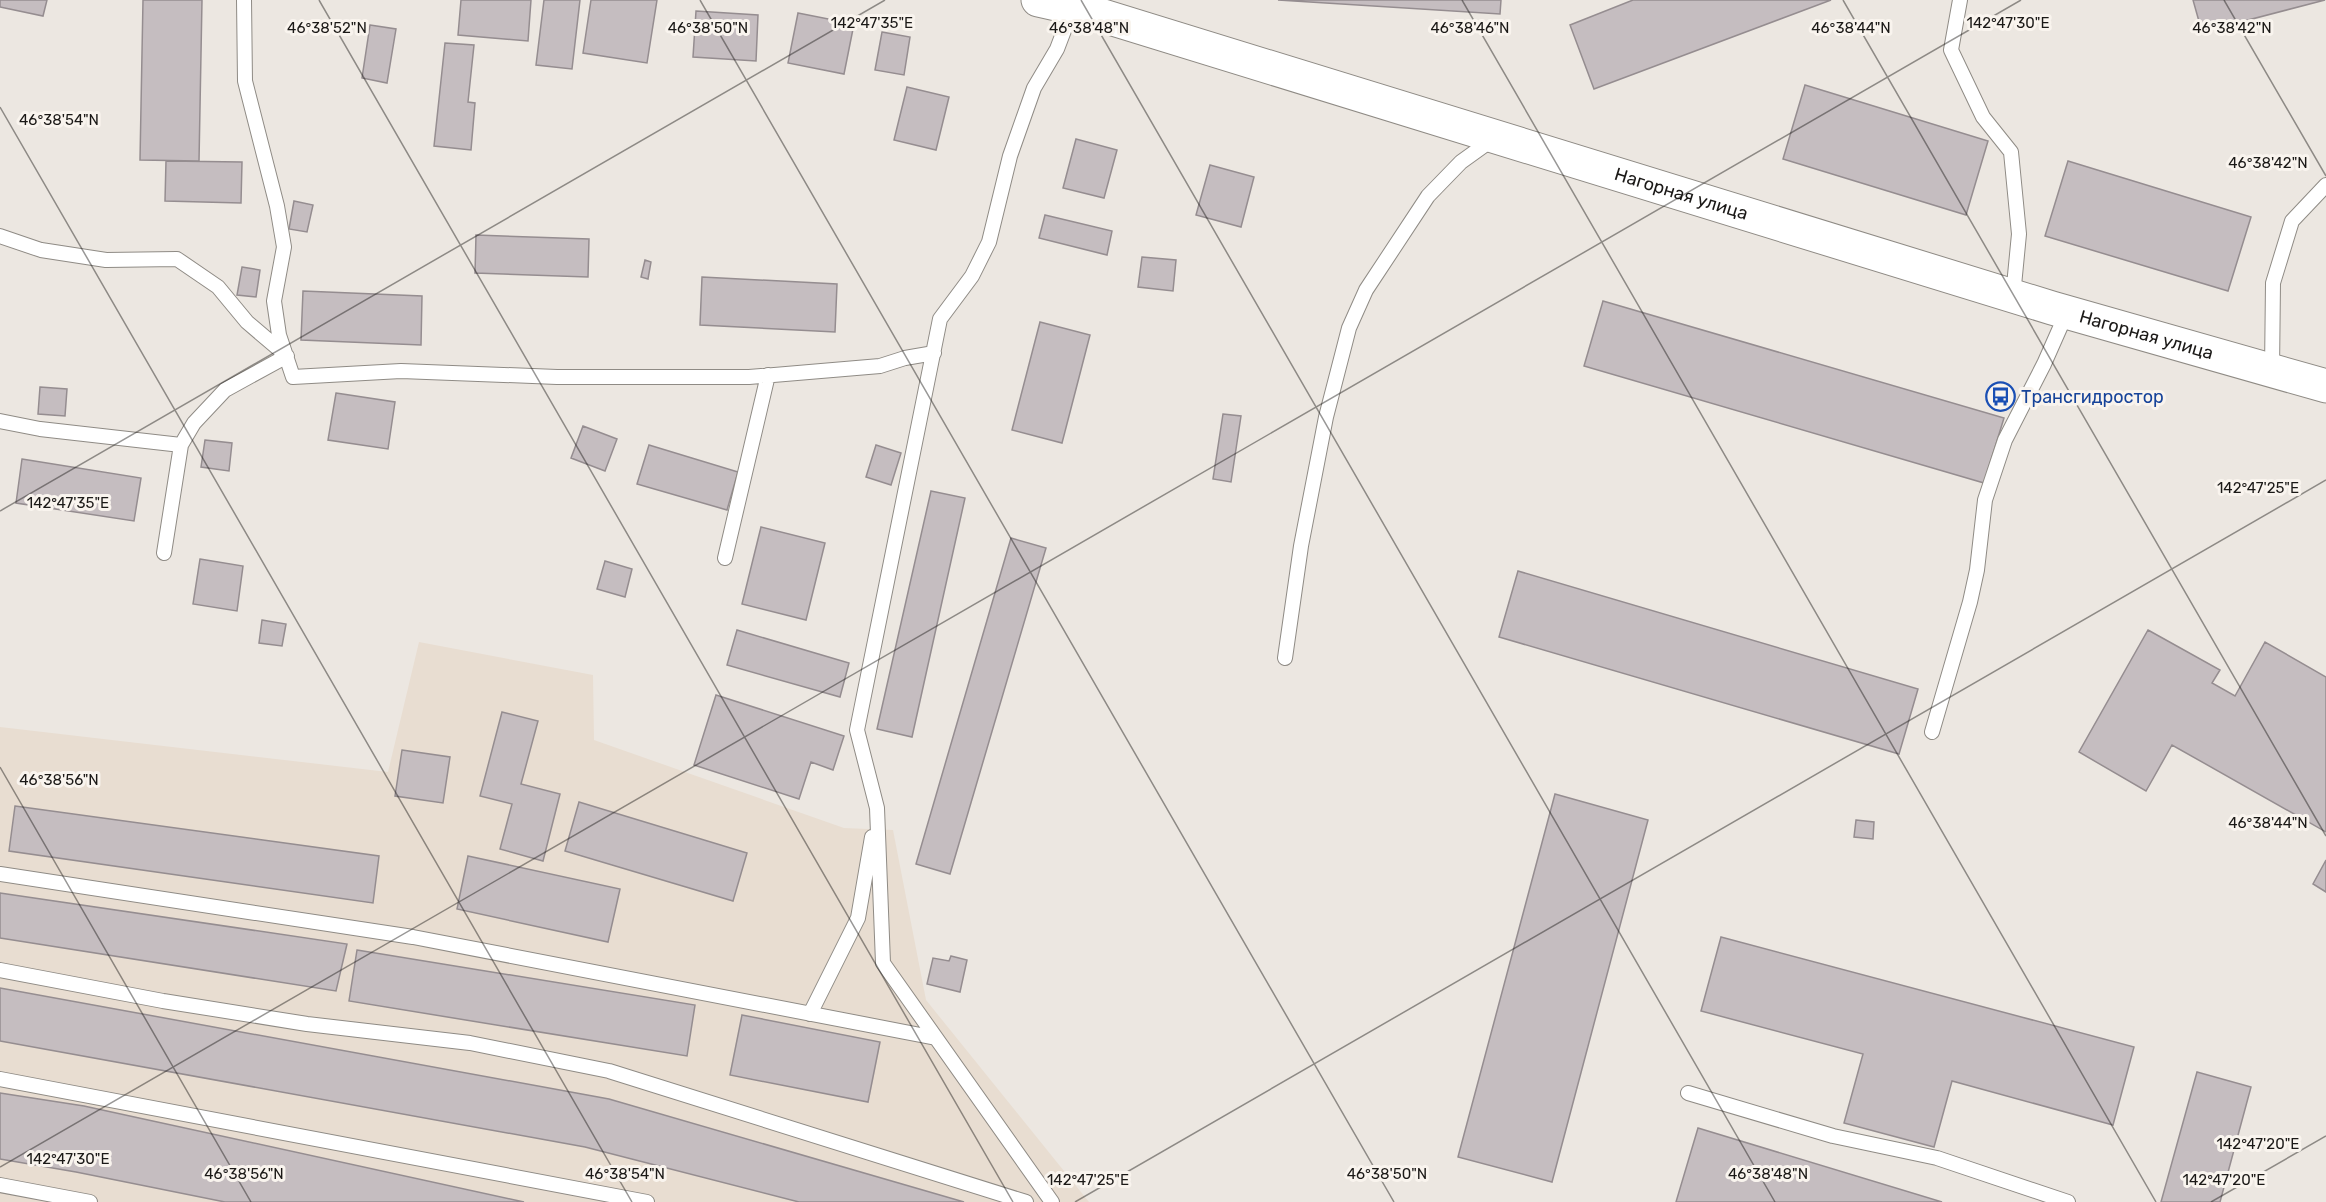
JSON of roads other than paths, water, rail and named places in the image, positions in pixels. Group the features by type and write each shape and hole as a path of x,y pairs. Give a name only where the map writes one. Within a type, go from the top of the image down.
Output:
{"street":[{"name":"Нагорная улица","path":"1038,0 1074,4 2013,296 2326,386"}],"lane":[{"path":"244,0 245,81 277,206 284,247 274,302 279,335 293,377 401,371 557,377 768,375 880,366 905,358 934,353"},
{"path":"1960,0 1951,50 1983,117 2011,152 2019,234 2013,296"},
{"path":"1052,1202 883,963 877,808 857,730 940,319 972,276 989,243 1010,156 1034,88 1057,49 1074,4"},
{"path":"1285,658 1304,534 1326,417 1349,328 1366,290 1428,196 1461,162 1496,137"},
{"path":"2272,370 2273,283 2292,221 2326,185"},
{"path":"0,236 41,250 106,260 177,259 218,287 247,322 287,356"},
{"path":"1932,732 1970,602 1977,570 1985,500 2005,440 2044,364 2067,312"},
{"path":"164,553 181,445 194,423 225,390 287,356"},
{"path":"725,558 768,375"},
{"path":"0,421 40,429 181,445"},
{"path":"810,1014 858,918 877,808"},
{"path":"0,874 413,937 936,1038"},
{"path":"0,970 163,1001 307,1024 470,1043 609,1071 1026,1202"},
{"path":"0,1079 647,1202"},
{"path":"1688,1093 1833,1136 1937,1158 2068,1202"},
{"path":"0,1185 90,1202"}],"place":[{"name":"Трансгидростор","path":"2000,397"}]}
